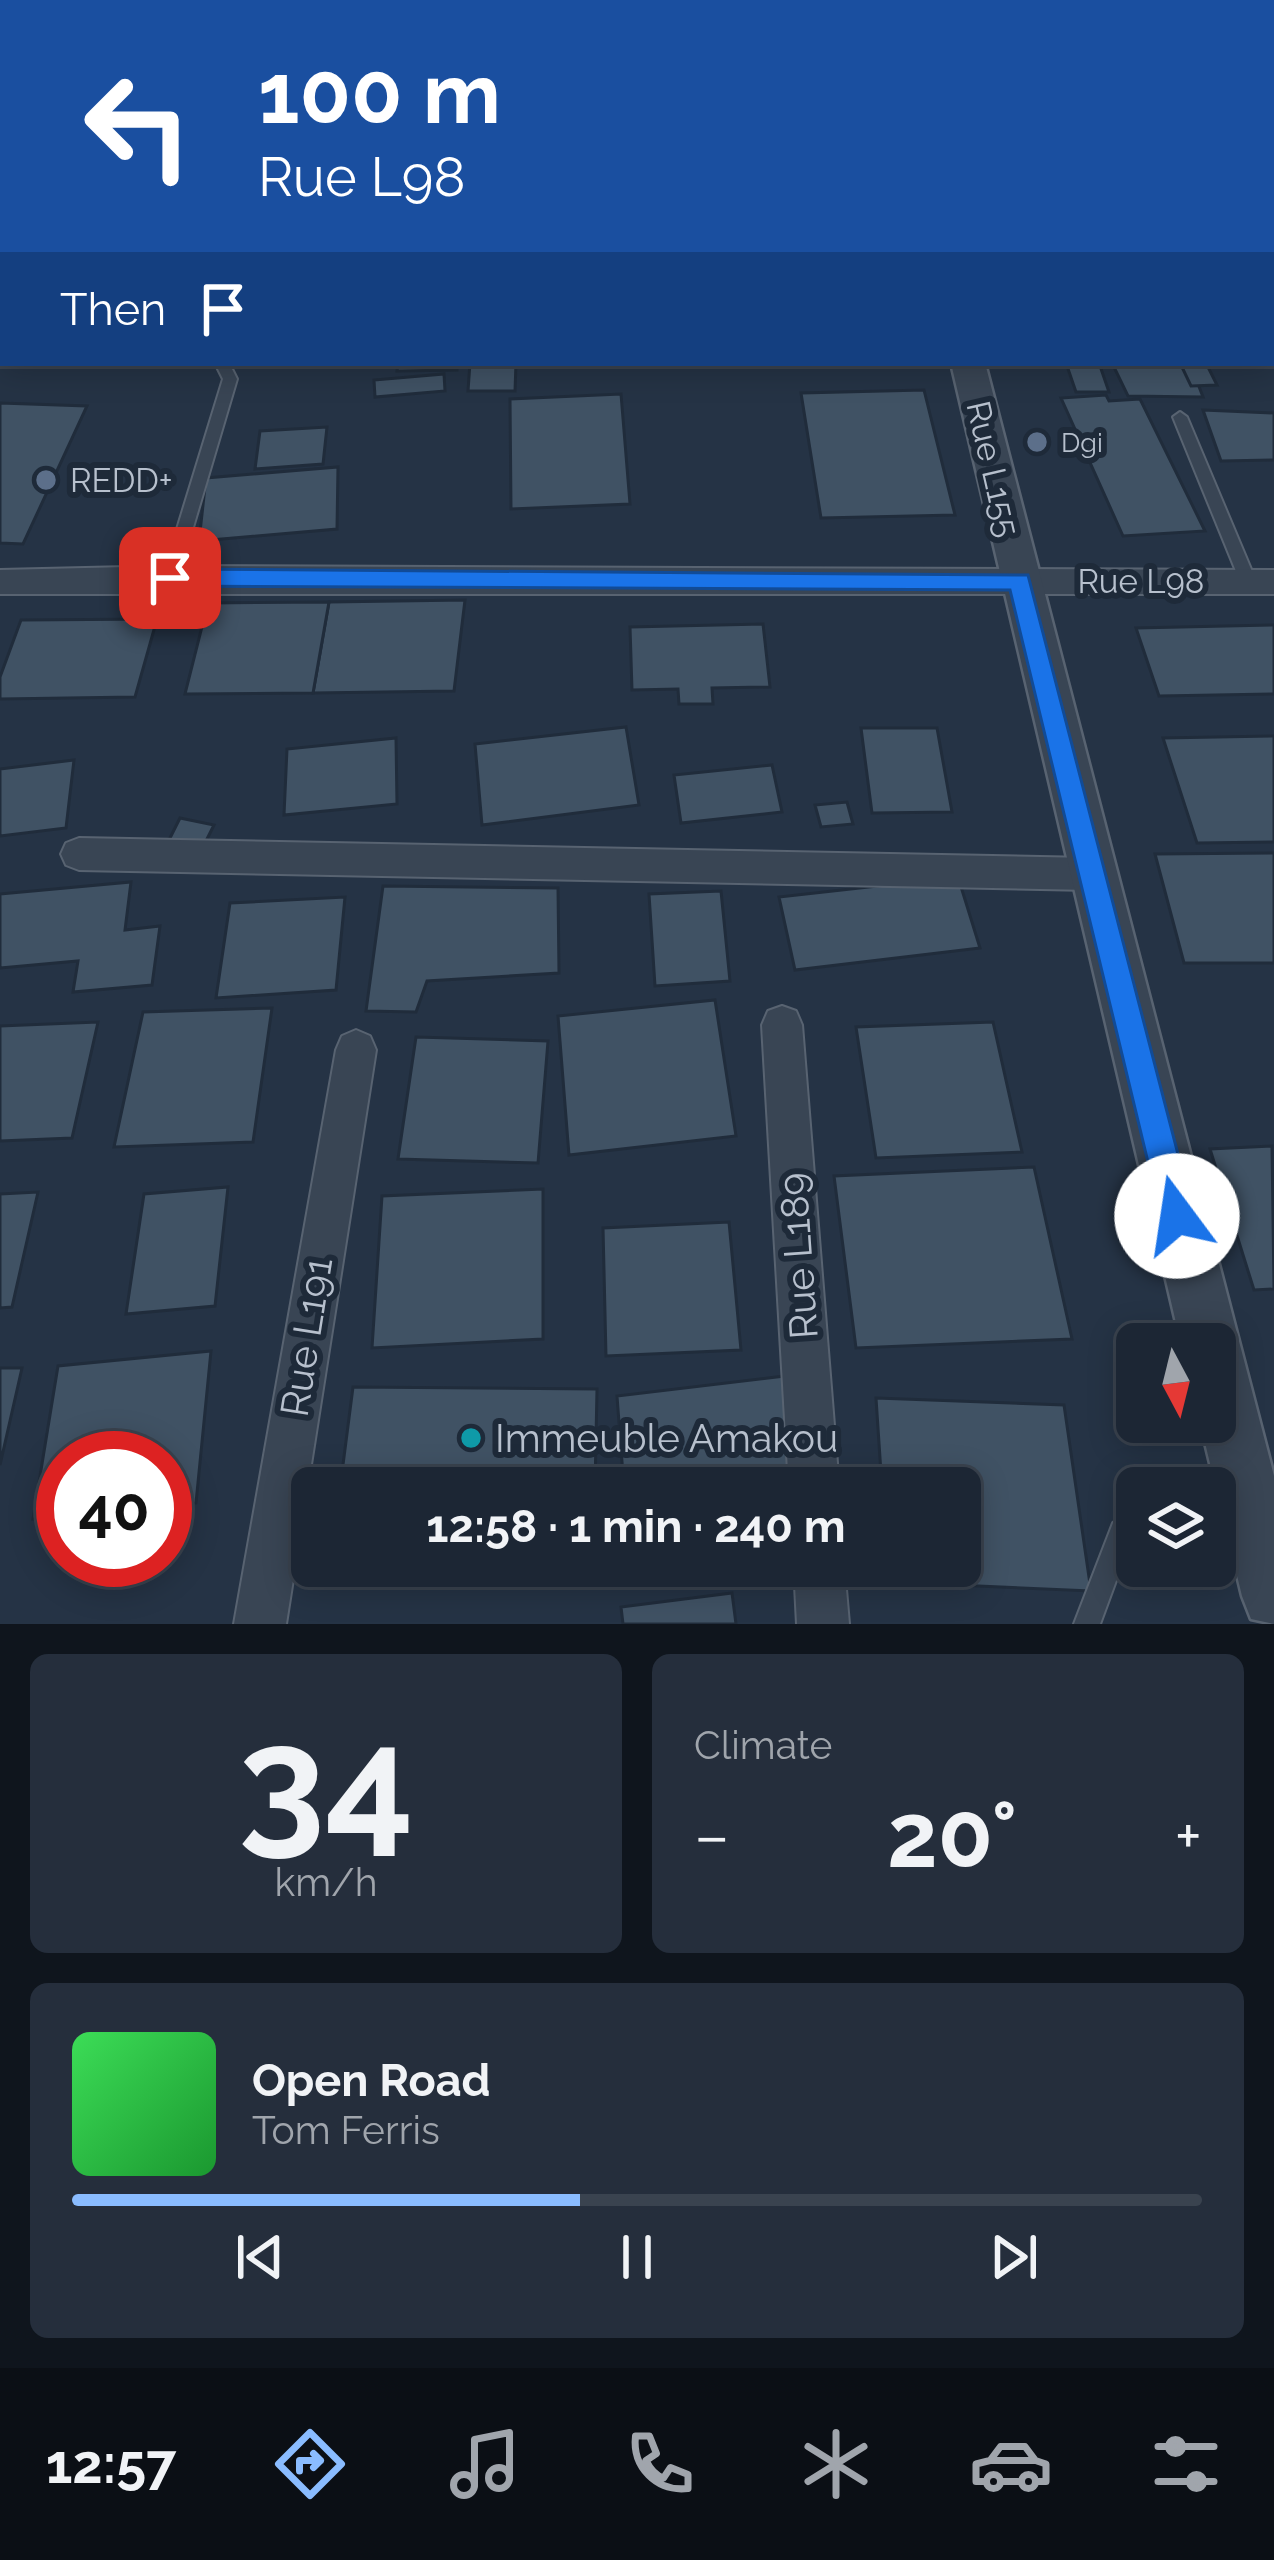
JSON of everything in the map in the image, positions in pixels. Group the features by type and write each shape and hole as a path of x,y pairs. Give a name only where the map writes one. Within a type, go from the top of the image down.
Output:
{"street":[{"name":"Rue L155","path":"969,366 1090,874 1205,1323"},
{"name":"Rue L98","path":"0,582 170,578 1261,581"},
{"path":"79,854 1090,874"},
{"name":"Rue L189","path":"782,1025 813,1467"},
{"name":"Rue L191","path":"260,1624 356,1050"},
{"path":"1236,1517 1274,1596"},
{"path":"820,1587 823,1624"}],"lane":[{"path":"170,578 230,379 224,366"},
{"path":"1180,417 1261,581"},
{"path":"1088,1624 1116,1548"}],"building":[{"path":"398,366 457,366 457,370 397,371"},
{"path":"470,366 516,366 515,391 468,391"},
{"path":"1067,366 1100,366 1109,392 1076,392"},
{"path":"1113,366 1191,366 1203,397 1128,396"},
{"path":"1181,366 1208,366 1217,385 1191,386"},
{"path":"444,374 445,391 375,397 374,380"},
{"path":"924,390 955,515 821,518 801,393"},
{"path":"621,394 630,504 511,509 510,399"},
{"path":"1106,395 1109,401 1140,399 1205,531 1123,536 1061,398"},
{"path":"0,403 87,406 23,544 0,543"},
{"path":"1203,410 1274,413 1274,460 1221,461"},
{"path":"327,427 323,464 255,469 260,431"},
{"path":"338,467 337,529 199,541 206,478"},
{"path":"465,600 454,691 313,693 329,602"},
{"path":"329,602 313,693 185,694 208,603"},
{"path":"157,619 135,697 0,699 0,677 21,620"},
{"path":"763,624 770,687 712,688 713,704 679,704 678,689 632,690 630,627"},
{"path":"1274,625 1274,694 1159,696 1136,628"},
{"path":"626,727 639,805 482,825 475,744"},
{"path":"861,728 937,728 952,812 872,813"},
{"path":"1274,736 1274,842 1197,843 1163,738"},
{"path":"396,738 397,804 284,815 287,749"},
{"path":"74,760 66,828 0,836 0,769"},
{"path":"772,765 782,812 681,823 674,775"},
{"path":"847,802 853,824 821,827 815,805"},
{"path":"180,818 214,825 203,847 169,840"},
{"path":"1274,853 1274,963 1184,963 1155,854"},
{"path":"958,877 980,948 795,970 779,897"},
{"path":"131,882 125,930 160,926 152,985 73,992 78,961 0,968 0,894"},
{"path":"383,886 558,888 559,973 427,981 416,1012 366,1011"},
{"path":"721,891 730,981 655,986 649,894"},
{"path":"345,897 336,990 216,998 230,903"},
{"path":"715,1000 736,1136 569,1155 558,1016"},
{"path":"272,1008 253,1142 114,1147 143,1012"},
{"path":"98,1022 72,1138 0,1141 0,1026"},
{"path":"993,1022 1022,1152 876,1158 856,1027"},
{"path":"416,1037 548,1041 538,1163 398,1159"},
{"path":"1272,1146 1274,1289 1254,1290 1210,1149"},
{"path":"1034,1167 1072,1339 856,1348 834,1176"},
{"path":"228,1187 215,1306 126,1314 144,1194"},
{"path":"543,1189 543,1339 372,1348 382,1196"},
{"path":"38,1192 12,1307 0,1308 0,1194"},
{"path":"729,1222 741,1350 606,1356 603,1228"},
{"path":"211,1351 196,1503 192,1503 192,1431 47,1431 58,1366"},
{"path":"0,1368 22,1368 0,1465"},
{"path":"785,1376 799,1467 622,1467 617,1396"},
{"name":"Immeuble Amakou","path":"353,1387 597,1389 595,1467 343,1467"},
{"path":"876,1398 1064,1405 1091,1591 981,1586 981,1467 881,1467"},
{"path":"732,1593 736,1624 623,1624 621,1607"}],"place":[{"name":"Dgi","path":"1037,442"},
{"name":"REDD+","path":"46,480"},
{"name":"Immeuble Amakou","path":"471,1438"}],"route":[{"path":"170,578 1020,581 1177,1216"}]}
